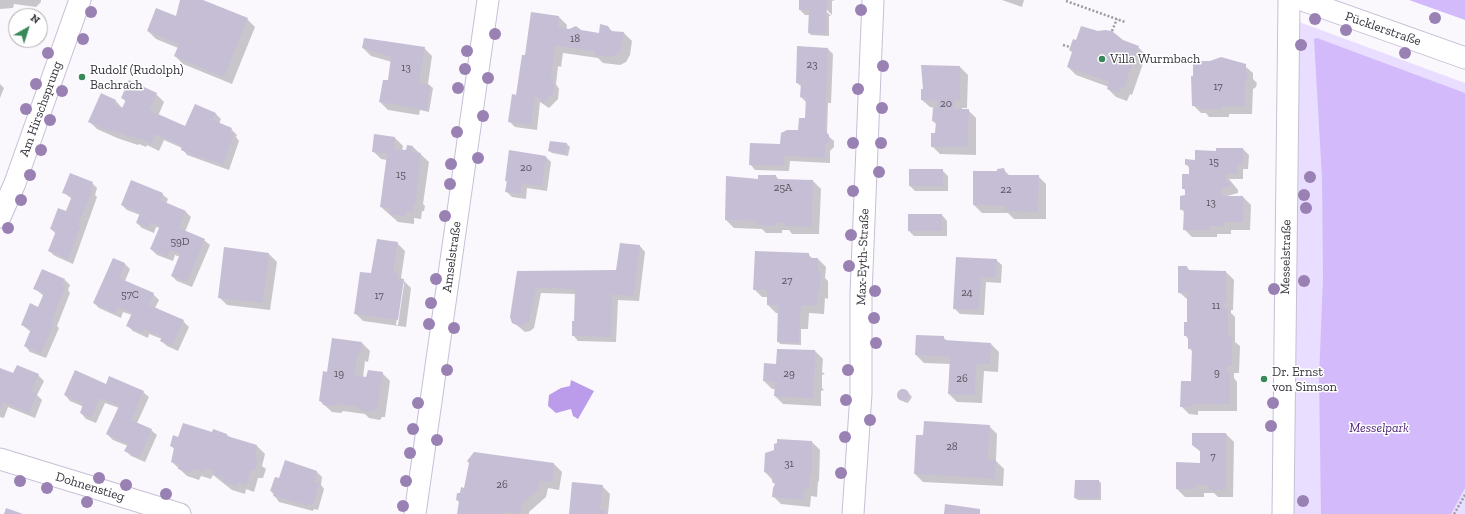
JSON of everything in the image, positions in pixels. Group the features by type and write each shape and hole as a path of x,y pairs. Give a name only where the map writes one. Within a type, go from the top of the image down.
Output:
{"street":[{"name":"Am Hirschsprung","path":"0,217 15,183 80,0"},
{"name":"Amselstraße","path":"415,514 488,0"},
{"name":"Max-Eyth-Straße","path":"853,514 860,394 861,294 873,0"},
{"name":"Messelstraße","path":"1283,514 1289,0"},
{"name":"Pücklerstraße","path":"1302,0 1465,58"},
{"name":"Dohnenstieg","path":"0,459 180,514"}],"path":[{"path":"1066,1 1125,22"},
{"path":"1112,31 1117,19"},
{"path":"1063,45 1070,47"},
{"path":"1454,514 1465,495"}],"green space":[{"path":"1409,0 1465,0 1465,20"},
{"name":"Messelpark","path":"1299,22 1465,83 1465,514 1292,514"},
{"name":"Messelpark","path":"1317,38 1465,93 1465,488 1451,514 1321,514 1319,378 1323,278 1322,178 1314,39"}],"shaded area":[{"path":"571,380 594,391 578,419 573,416 571,409 556,413 548,406 549,395 561,388 570,386"}],"building":[{"path":"180,0 203,0 248,18 224,77 174,56 179,44 147,31 156,8 176,16"},
{"path":"799,0 827,0 826,34 808,33 809,10 799,10"},
{"path":"531,12 559,16 558,27 569,29 576,26 581,30 599,33 600,24 608,26 611,31 624,32 621,50 618,54 611,57 594,55 595,51 555,46 551,78 554,83 553,94 543,103 535,97 531,125 508,122 512,94 516,95 522,55 525,55"},
{"name":"Villa Wurmbach","path":"1081,26 1098,31 1112,31 1123,40 1139,46 1124,88 1122,87 1119,93 1107,89 1109,82 1067,67 1072,52 1069,50 1073,39 1076,40"},
{"path":"364,38 425,47 419,83 430,85 427,110 379,102 383,80 388,80 391,57 362,48"},
{"path":"797,46 828,48 825,131 829,135 829,142 825,145 825,158 784,156 784,166 749,165 750,143 780,144 781,133 787,130 798,130 799,118 805,118 806,98 800,97 801,83 796,83"},
{"path":"1221,57 1246,64 1246,70 1249,76 1245,81 1245,107 1222,106 1222,109 1200,109 1200,106 1192,106 1191,76 1193,76 1193,64 1198,64 1198,61 1210,61"},
{"path":"921,65 960,66 960,100 955,100 954,109 969,109 968,147 931,147 931,133 935,133 936,122 932,121 933,108 937,108 937,101 921,100 921,89 923,89"},
{"path":"129,80 157,93 149,110 185,126 195,104 216,113 213,120 232,128 230,133 234,134 223,165 210,159 210,161 199,156 199,158 181,150 182,146 155,134 151,144 139,138 138,140 131,136 130,138 117,132 108,131 88,122 101,93 116,100 114,104 122,108 126,100 121,98"},
{"path":"374,134 395,137 394,149 406,150 407,145 413,146 412,152 421,153 416,204 414,204 414,212 407,211 406,217 389,214 390,208 380,207 387,154 372,152"},
{"path":"550,141 567,143 566,154 548,151"},
{"path":"1216,148 1243,148 1243,164 1238,164 1238,174 1226,174 1226,179 1231,184 1229,187 1222,188 1221,196 1243,196 1243,222 1223,222 1223,226 1210,226 1210,230 1183,230 1184,209 1180,210 1180,196 1185,195 1185,189 1182,189 1182,174 1189,174 1189,165 1185,165 1185,159 1195,160 1195,150 1216,151"},
{"path":"509,150 546,156 542,186 522,183 520,194 505,192"},
{"path":"1004,168 1006,175 1039,175 1038,212 1005,211 1005,206 973,205 973,171 997,171 997,169"},
{"path":"909,169 943,169 943,186 909,186"},
{"path":"70,173 93,182 90,190 92,191 78,225 81,226 68,259 48,251 56,231 50,229 58,208 66,211 72,196 62,193"},
{"path":"758,175 776,175 776,179 813,180 812,227 783,226 784,223 775,223 775,226 757,225 757,221 725,220 726,176 758,179"},
{"path":"131,180 163,193 160,200 186,211 179,228 205,239 187,282 171,276 180,254 170,250 167,257 150,249 160,226 151,222 148,228 136,223 140,213 121,205"},
{"path":"908,214 942,214 942,231 908,231"},
{"path":"377,239 398,242 393,272 398,273 397,278 404,279 398,320 354,314 360,272 371,273"},
{"path":"620,243 640,245 634,296 612,295 611,337 572,336 575,289 536,288 529,322 521,327 512,323 510,317 517,271 616,270"},
{"path":"224,247 269,253 263,303 218,298"},
{"path":"755,251 809,253 809,258 818,258 818,272 821,272 820,291 818,291 817,306 801,305 799,343 777,342 778,305 767,305 767,290 753,290"},
{"path":"956,257 997,259 996,278 981,277 979,310 953,309"},
{"path":"113,258 125,263 119,278 154,293 149,305 184,320 172,346 160,341 162,337 144,329 142,333 126,326 132,313 118,307 115,313 93,303"},
{"path":"1178,266 1187,266 1187,270 1226,271 1226,302 1223,302 1223,308 1228,308 1228,337 1232,337 1232,366 1227,366 1227,372 1230,373 1230,404 1191,404 1191,407 1180,407 1181,381 1191,381 1192,348 1188,349 1188,336 1184,336 1184,322 1187,322 1187,293 1178,293"},
{"path":"42,269 65,279 62,285 66,286 51,321 54,322 41,354 24,346 31,329 21,325 30,303 38,307 44,293 33,289"},
{"path":"916,335 944,336 944,340 991,343 990,364 976,364 975,395 948,394 950,357 915,355"},
{"path":"332,338 362,342 354,375 366,377 368,370 383,372 377,410 374,409 372,412 360,410 357,407 335,404 333,406 323,405 322,402 319,401 323,371 327,372"},
{"path":"777,349 815,350 815,366 817,365 817,368 815,368 814,381 816,381 816,383 814,383 813,399 774,396 775,382 763,381 764,363 776,364"},
{"path":"17,365 39,374 31,391 37,394 29,413 3,402 0,409 0,368 13,373"},
{"path":"75,370 106,384 109,376 144,391 131,420 152,429 139,458 124,451 128,444 106,434 119,406 100,398 91,418 80,413 83,404 64,395"},
{"path":"905,389 908,390 908,400 901,401 898,400 897,393 898,390"},
{"path":"924,421 990,425 988,459 996,460 995,479 914,474 916,435 923,435"},
{"path":"183,423 212,432 213,429 227,434 227,436 257,445 255,459 258,460 255,471 251,470 246,485 238,482 237,486 223,482 224,479 214,475 214,471 205,468 204,472 193,469 191,473 178,469 179,465 171,462 174,448 170,446 173,435 178,437"},
{"path":"1192,433 1226,433 1226,490 1209,490 1209,485 1196,485 1196,489 1176,489 1176,462 1200,463 1200,451 1192,445"},
{"path":"777,439 812,441 812,475 810,474 809,489 804,489 803,500 772,497 775,484 772,482 773,475 764,472 765,453 774,450 774,444 777,443"},
{"path":"474,452 554,463 552,482 540,481 539,489 522,504 520,514 506,512 503,514 457,514 459,501 456,500 457,493 460,493 461,487 464,488 469,463 467,461"},
{"path":"285,460 317,471 315,482 320,483 313,505 308,504 308,506 273,496 275,492 270,491 275,477 279,478"},
{"path":"1075,480 1099,480 1099,498 1074,498"},
{"path":"572,482 603,485 600,510 605,510 605,514 569,514"},
{"path":"945,504 980,509 980,514 944,514"},
{"path":"6,508 23,514 4,514"}],"place":[{"name":"Villa Wurmbach","path":"1102,59"},
{"name":"Rudolf (Rudolph) Bachrach","path":"82,77"},
{"name":"Dr. Ernst von Simson","path":"1264,379"}]}
